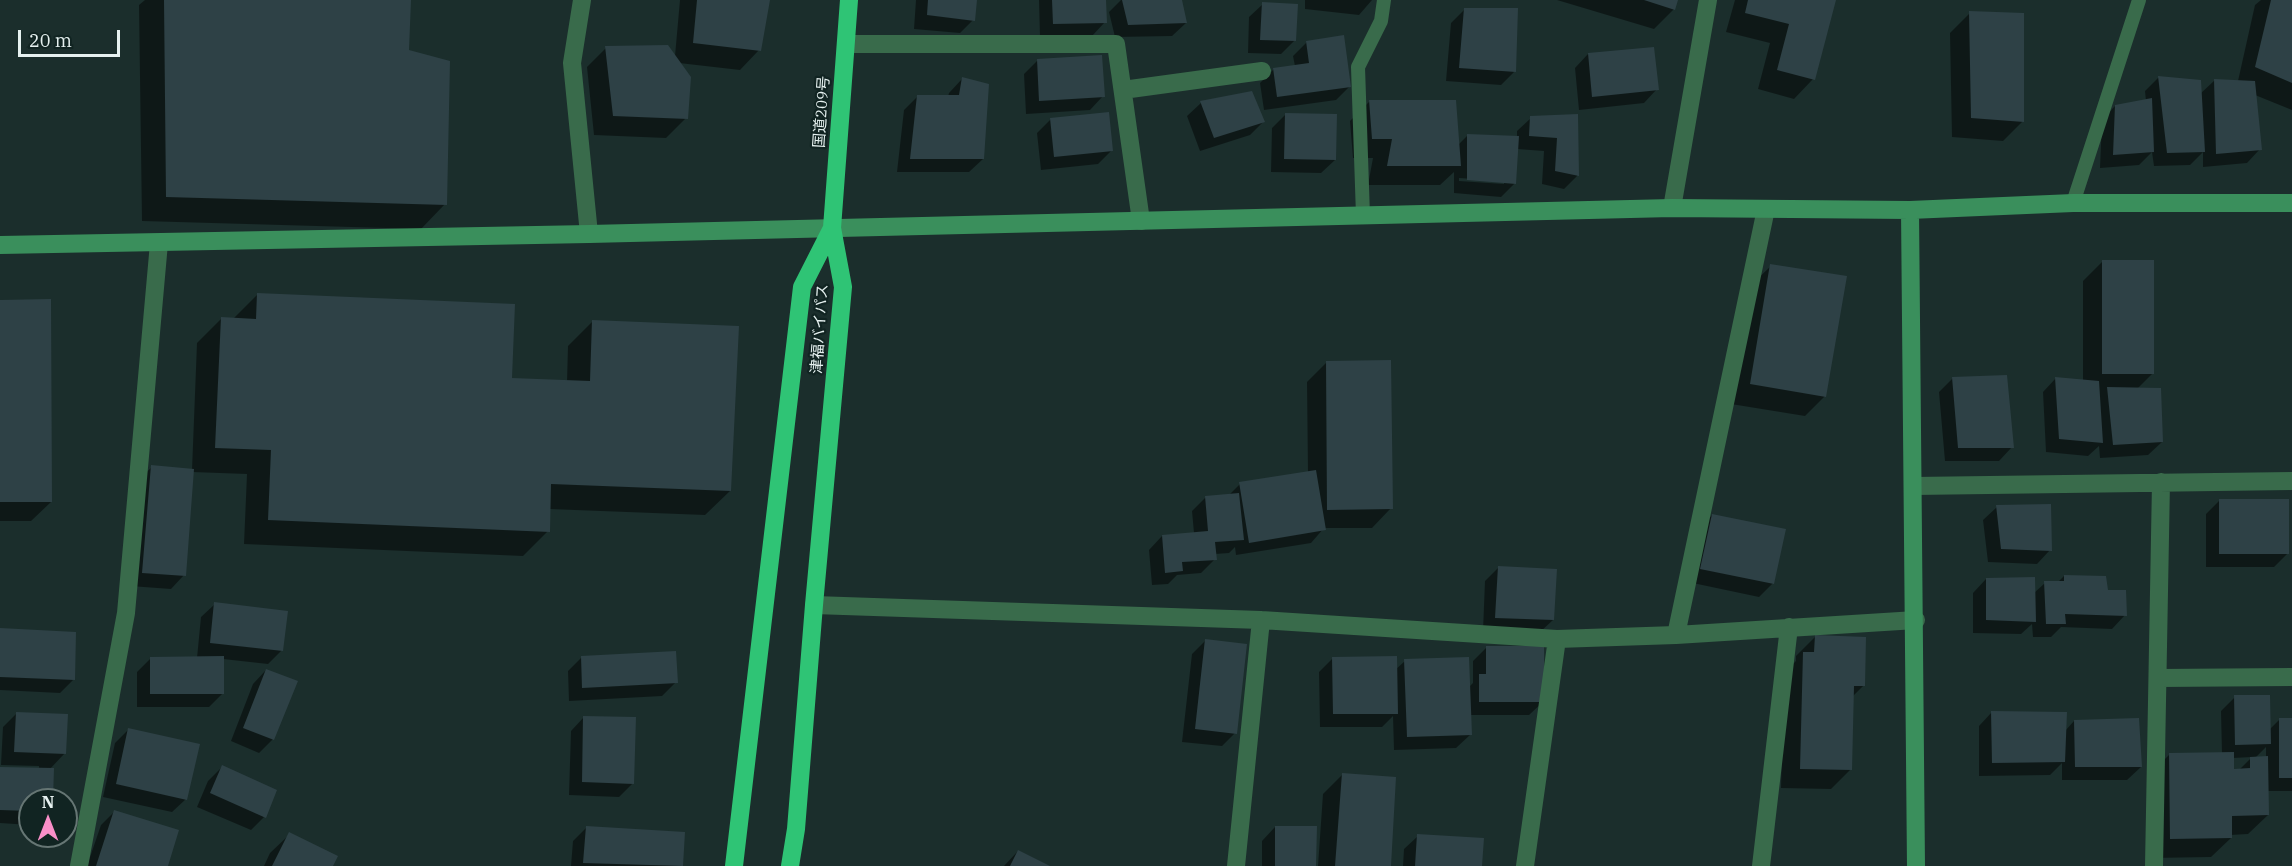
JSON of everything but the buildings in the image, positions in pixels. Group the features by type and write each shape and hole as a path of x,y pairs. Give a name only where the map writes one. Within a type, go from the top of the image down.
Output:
{"highway":[{"name":"国道209号","path":"832,228 849,0"},
{"name":"津福バイパス","path":"790,866 796,829 843,287 832,228"},
{"name":"津福バイパス","path":"734,866 802,287 832,228"}],"street":[{"path":"582,0 572,63 589,234"},
{"path":"1672,208 1708,0"},
{"path":"846,44 1116,44 1141,221"},
{"path":"1122,90 1262,71"},
{"path":"0,245 589,234 1672,208 1910,210 2073,203 2292,203"},
{"path":"1676,635 1766,209"},
{"path":"1910,210 1916,620 1916,866"},
{"path":"80,866 126,613 159,243"},
{"path":"1913,486 2292,481"},
{"path":"2154,866 2161,482"},
{"path":"814,604 1262,620 1557,639 1676,635 1916,620"},
{"path":"1236,866 1262,620"},
{"path":"1761,866 1789,627"},
{"path":"1525,866 1557,639"},
{"path":"2158,678 2292,677"}],"lane":[{"path":"1363,216 1358,67 1381,21 1384,0"},
{"path":"2073,203 2139,0"}]}
